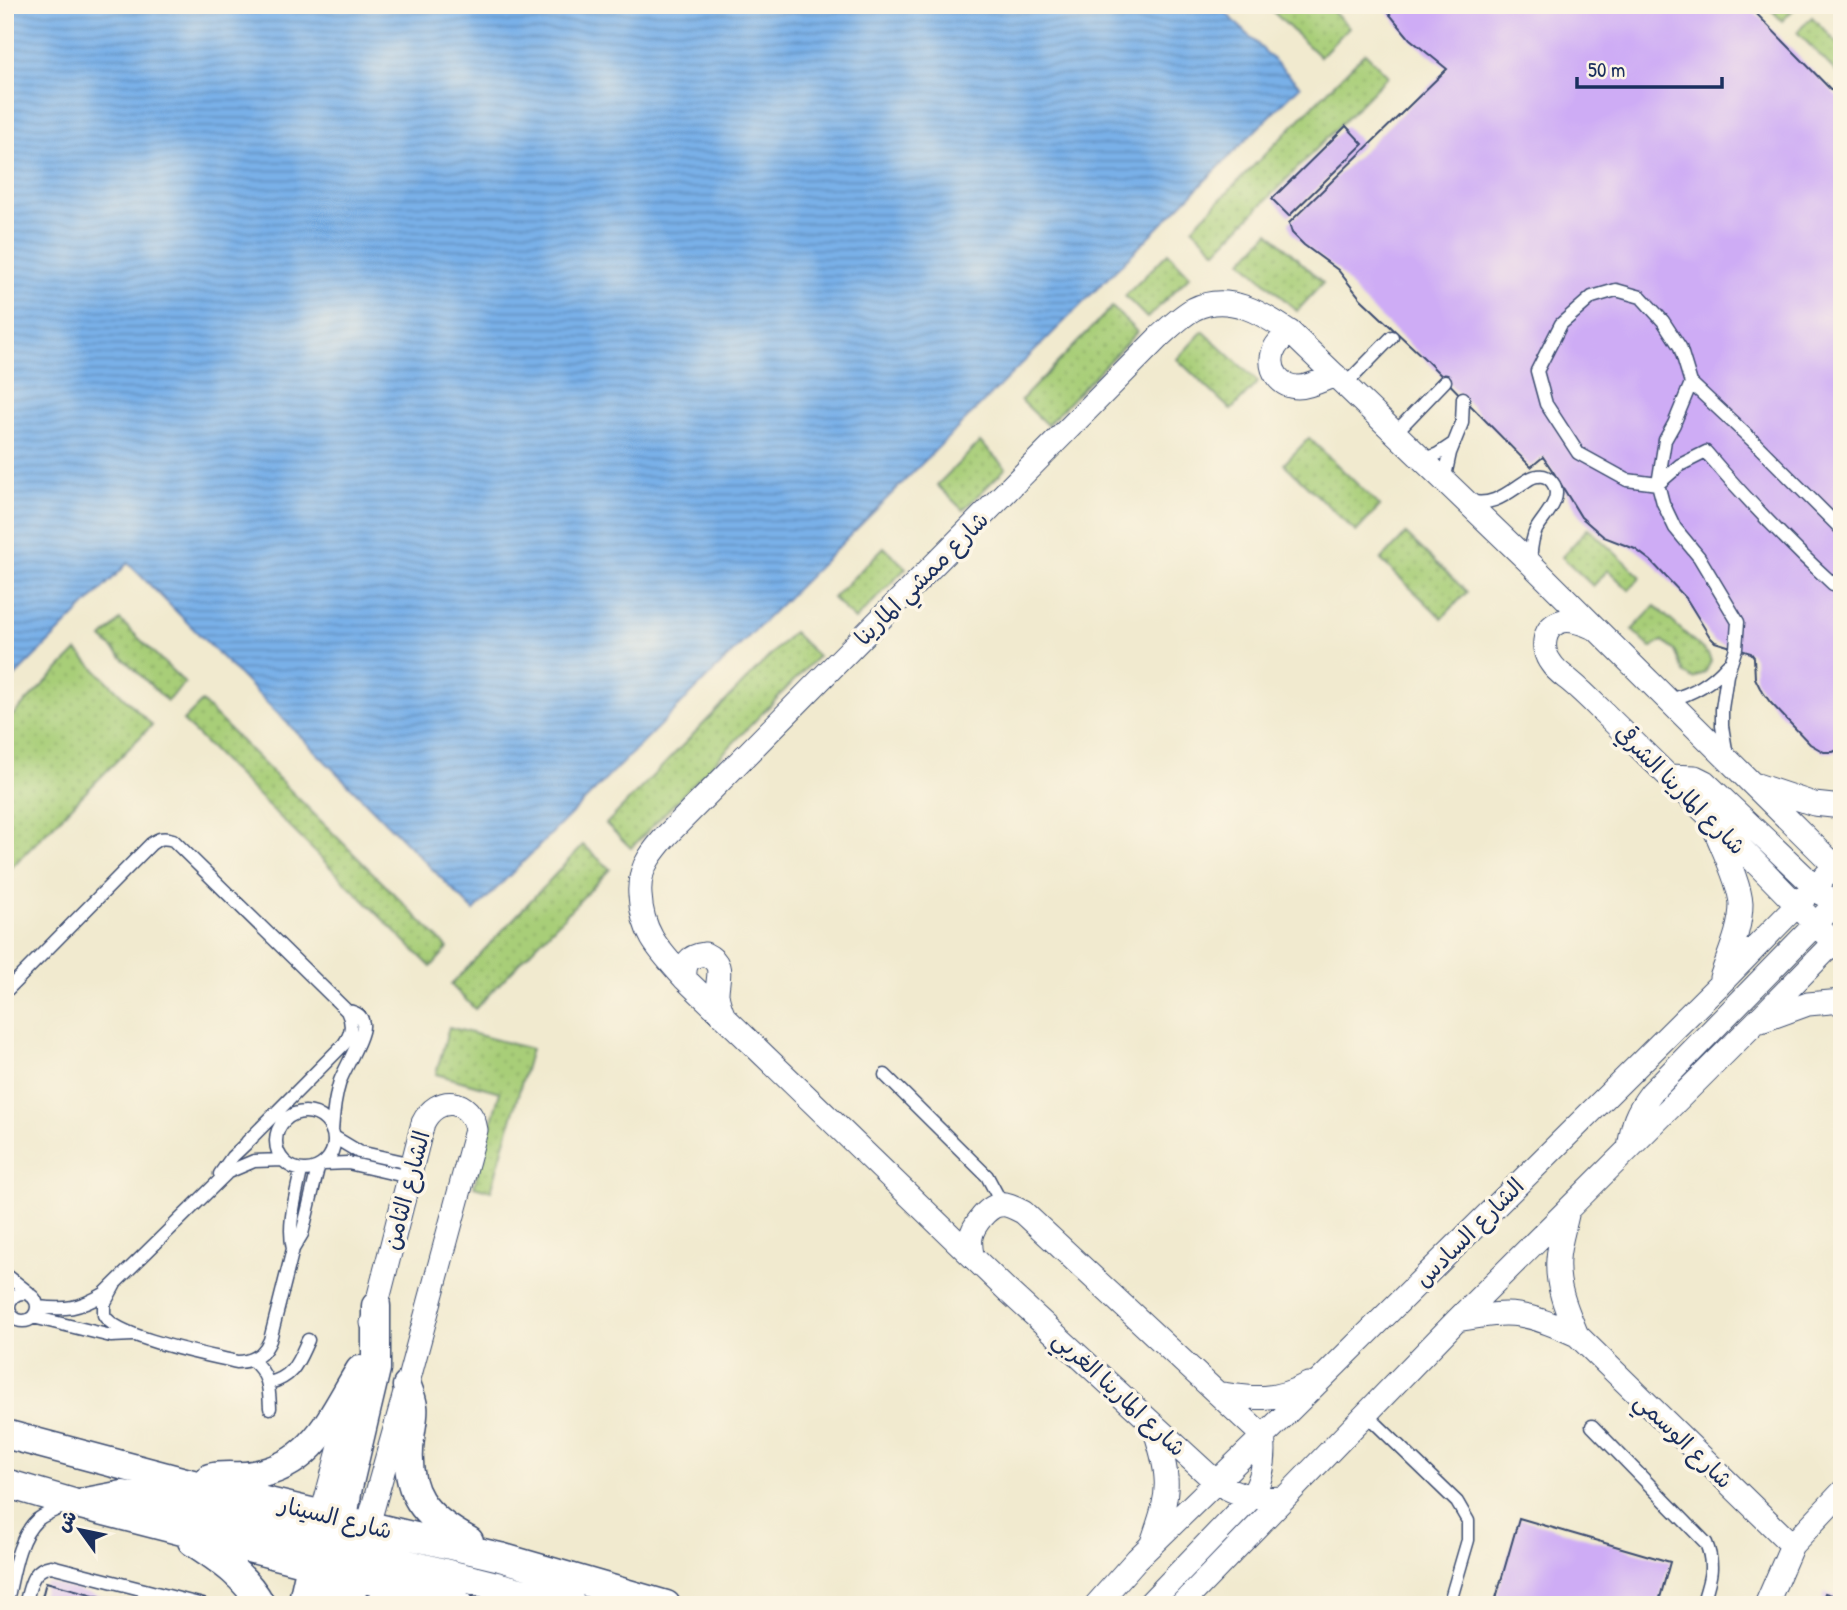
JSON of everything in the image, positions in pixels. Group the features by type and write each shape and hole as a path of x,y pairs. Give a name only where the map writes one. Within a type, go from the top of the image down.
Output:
{"street":[{"name":"شارع ممشي المارينا","path":"639,883 648,860 666,836 1179,319 1195,309 1228,303 1250,308 1290,332"},
{"path":"1181,1605 1457,1320 1839,942 1840,866 1752,783 1534,567 1422,460 1395,433 1340,380 1290,332 1279,342 1273,354 1272,367 1280,381 1289,386 1302,387 1340,380"},
{"path":"1534,567 1557,623 1564,620 1573,621 1594,628"},
{"name":"شارع المارينا الشرقي","path":"1557,623 1550,628 1544,642 1546,656 1552,665 1587,696 1815,923 1839,942"},
{"path":"1668,776 1695,777 1704,782 1814,888 1840,904"},
{"path":"1752,783 1814,804 1842,807"},
{"path":"1710,818 1741,901 1734,941 1717,988"},
{"name":"الشارع السادس","path":"1096,1605 1151,1546 1717,988 1797,904 1840,866"},
{"name":"شارع المارينا الغربي","path":"639,883 641,912 648,932 685,979 1008,1291 1216,1482 1227,1489 1251,1497 1284,1498"},
{"path":"1797,904 1840,904"},
{"path":"1629,1148 1634,1120 1639,1108 1651,1093 1815,923 1840,904"},
{"path":"685,979 688,961 696,955 705,954 717,962 720,972 718,1000 724,1018"},
{"path":"1755,1023 1808,1004 1842,1001"},
{"name":"الشارع الثامن","path":"302,1605 338,1545 407,1386 476,1130 471,1114 457,1104 449,1103 433,1108 423,1123 360,1370 338,1545 349,1605"},
{"path":"972,1255 972,1233 981,1218 993,1206 1002,1204 1023,1212 1263,1436 1265,1449 1262,1475 1251,1497 1148,1605"},
{"name":"شارع الوسمي","path":"1569,1208 1558,1259 1558,1277 1561,1294 1577,1335"},
{"path":"930,1214 957,1220 981,1218"},
{"path":"325,1605 348,1487 376,1368 376,1306"},
{"name":"شارع الوسمي","path":"1457,1320 1516,1315 1534,1318 1577,1335 1791,1545"},
{"path":"189,1483 217,1476 252,1476 282,1467 299,1458 314,1443 360,1370"},
{"path":"1217,1393 1270,1398 1291,1393 1324,1377"},
{"path":"407,1386 414,1404 410,1467 419,1502 448,1530 500,1557"},
{"path":"1151,1546 1165,1499 1166,1479 1153,1424"},
{"name":"شارع السينار","path":"5,1434 189,1483 338,1545 460,1605"},
{"name":"شارع السينار","path":"5,1483 172,1528 338,1545 500,1557 666,1605"},
{"path":"1766,1605 1791,1545 1842,1492"},
{"path":"75,1503 123,1495 178,1506 572,1605"},
{"path":"172,1528 226,1564 247,1584 261,1605"}],"lane":[{"path":"1842,530 1691,383 1681,347 1663,321 1641,297 1616,290 1592,297 1561,324 1537,371 1546,404 1578,453 1627,480 1658,484 1681,466 1706,452 1772,526 1816,568 1833,584 1842,581"},
{"path":"1340,380 1392,337"},
{"path":"1395,433 1446,381"},
{"path":"1691,383 1665,440 1658,484 1663,503 1675,528 1699,558 1738,622 1722,709 1728,759"},
{"path":"1444,481 1453,444 1462,423 1463,398"},
{"path":"1422,460 1453,444"},
{"path":"1463,499 1480,504 1489,503 1531,478 1548,472 1556,494 1549,512 1536,531 1531,547 1534,567"},
{"path":"1504,538 1536,531"},
{"path":"1669,700 1704,686 1720,674 1732,659"},
{"path":"5,992 151,844 165,838 179,845 347,1011 352,1024 344,1044 226,1164 217,1180"},
{"path":"116,1284 104,1304 104,1315 110,1323 133,1335 237,1362 252,1360 264,1352 270,1340 293,1249 302,1234 321,1166 332,1152 337,1092 363,1031 359,1015 347,1011"},
{"path":"885,1075 987,1176 1002,1204"},
{"path":"247,1142 290,1116 306,1112 322,1117 333,1134 359,1152 411,1171"},
{"path":"284,1121 278,1130 277,1151 287,1165 301,1171 348,1163 411,1171"},
{"path":"29,1293 8,1297 9,1315 23,1321 35,1312 61,1310 90,1302 116,1284 217,1180 254,1161 282,1160"},
{"path":"293,1249 290,1231 301,1171"},
{"path":"5,1274 37,1301 35,1312"},
{"path":"35,1312 111,1336 133,1335"},
{"path":"269,1383 291,1372 308,1340"},
{"path":"252,1360 260,1367 269,1383 270,1408"},
{"path":"1366,1414 1457,1502 1468,1521 1468,1540 1449,1605"},
{"path":"1592,1426 1706,1543 1712,1556 1711,1573 1702,1605"},
{"path":"6,1605 21,1545 30,1529 47,1514 75,1503"},
{"path":"26,1605 35,1573 51,1566 203,1605"}],"green space":[{"path":"1266,5 1326,5 1349,27 1320,57"},
{"path":"1767,5 1798,5 1782,21"},
{"path":"1812,17 1842,48 1842,78 1797,32"},
{"path":"1365,53 1388,76 1216,251 1192,228"},
{"path":"1269,232 1323,283 1297,311 1242,261"},
{"path":"1168,253 1190,276 1147,318 1125,296"},
{"path":"1112,307 1137,332 1047,425 1021,400"},
{"path":"1203,331 1258,382 1231,410 1177,359"},
{"path":"1309,438 1380,506 1356,532 1284,464"},
{"path":"980,442 1006,468 963,510 937,485"},
{"path":"1588,528 1641,577 1629,590 1608,570 1593,586 1562,557"},
{"path":"1406,534 1467,592 1442,618 1381,560"},
{"path":"884,547 906,568 855,620 833,598"},
{"path":"1655,606 1708,654 1711,661 1706,671 1694,679 1685,674 1675,651 1663,641 1651,648 1632,630"},
{"path":"120,620 185,683 167,701 102,638"},
{"path":"793,632 818,656 631,848 606,824"},
{"path":"77,651 152,725 5,874 5,723"},
{"path":"202,702 448,948 431,967 183,721"},
{"path":"583,845 610,869 475,1009 451,985"},
{"path":"449,1027 531,1049 491,1191 474,1186 500,1092 436,1074"}],"water":[{"path":"5,5 1218,5 1300,86 474,911 128,563 5,686"}],"building":[{"path":"1382,5 1748,5 1842,101 1842,748 1824,752 1810,744 1760,688 1755,678 1754,657 1751,653 1715,642 1686,598 1651,561 1635,549 1604,537 1581,517 1543,457 1531,467 1424,358 1361,299 1338,270 1292,233 1289,223 1447,69 1410,39"},
{"path":"1346,126 1363,144 1289,216 1272,199"},
{"path":"1519,1518 1670,1562 1658,1605 1494,1605"},
{"path":"46,1582 127,1604 127,1605 40,1605"},
{"path":"1825,1593 1842,1598 1842,1605 1821,1605"}]}
